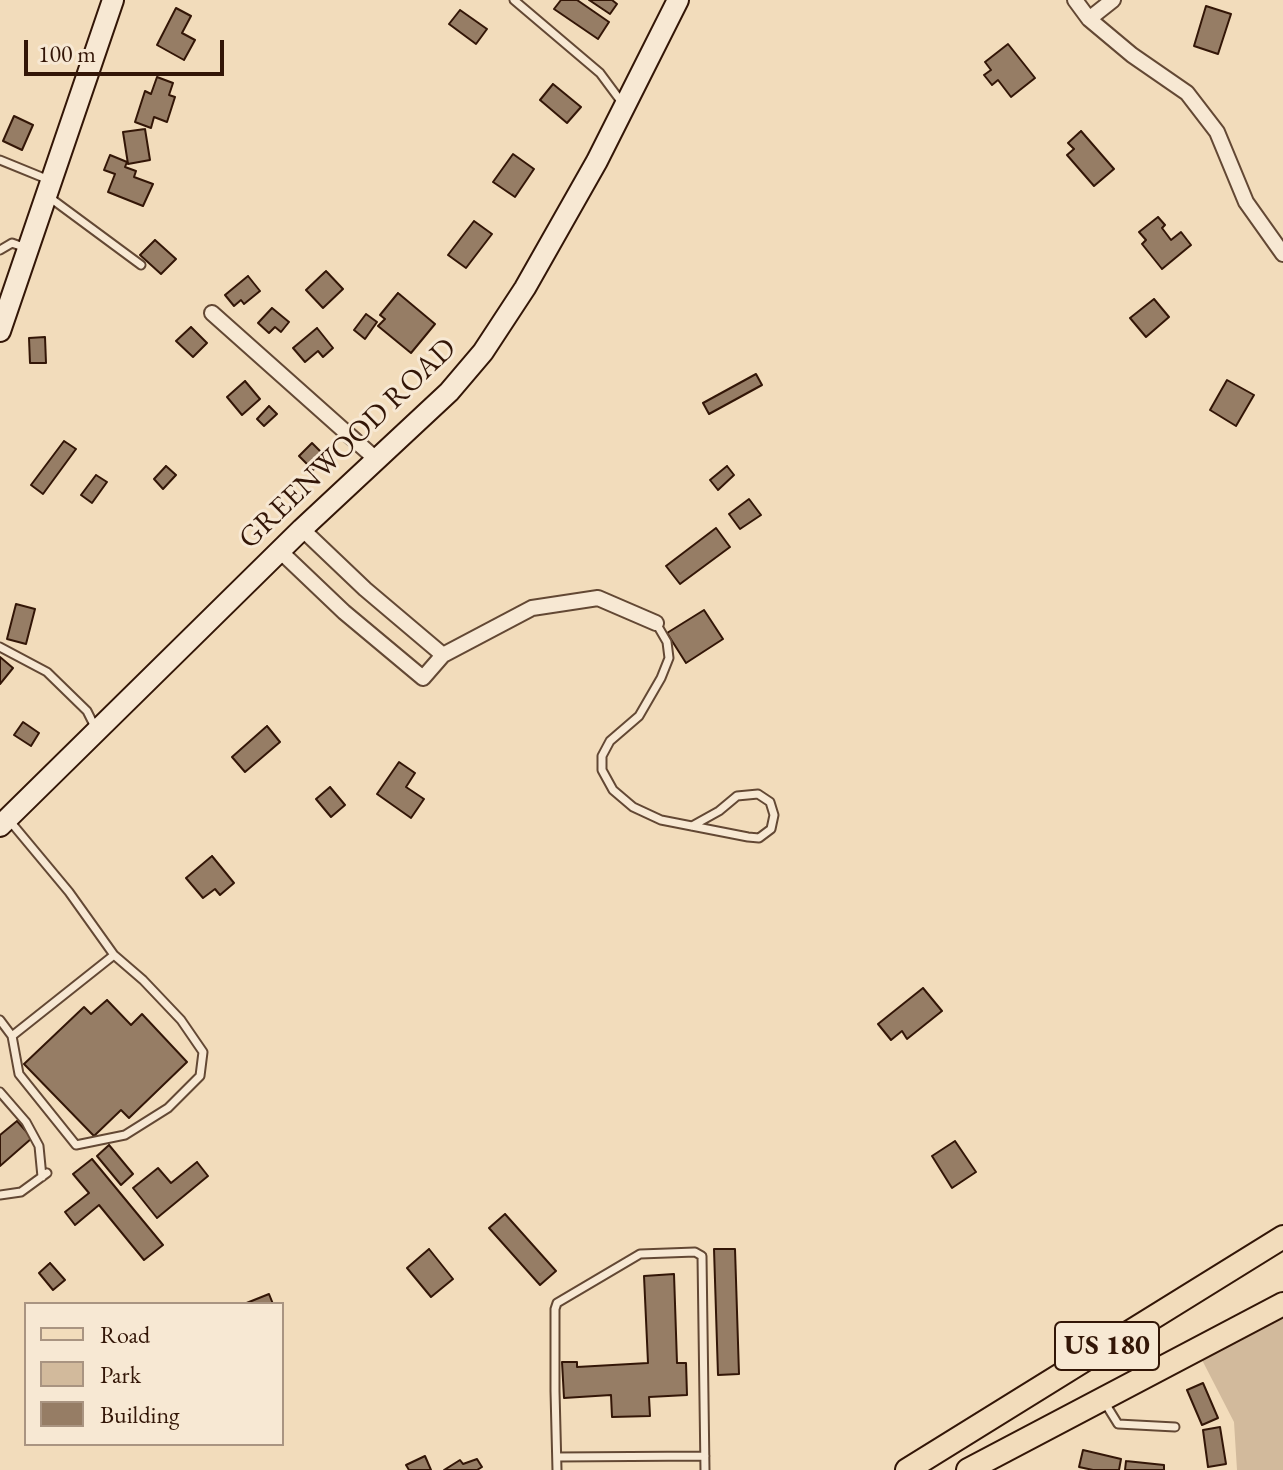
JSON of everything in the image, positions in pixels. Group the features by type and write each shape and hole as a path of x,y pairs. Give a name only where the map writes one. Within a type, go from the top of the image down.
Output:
{"main road":[{"name":"US 180","path":"907,1470 1283,1237"},
{"name":"US 180","path":"968,1470 1283,1304"}],"street":[{"path":"0,331 113,0"},
{"name":"GREENWOOD ROAD","path":"4,822 302,529 449,392 483,352 525,288 597,161 678,0"},
{"path":"1075,0 1089,19 1138,60 1187,93 1217,132 1246,202 1283,254"},
{"path":"1089,19 1113,0"},
{"path":"212,313 377,460"},
{"path":"302,529 365,589 443,655"},
{"path":"281,552 344,612 423,678 443,655 532,608 598,598 656,623"}],"lane":[{"path":"514,0 600,73 625,106"},
{"path":"0,160 49,188 141,265"},
{"path":"0,250 12,243 28,249"},
{"path":"656,623 667,642 669,658 639,716 610,741 602,756 602,770 613,790 633,807 661,820 692,826 759,838 771,829 774,815 770,802 758,794 737,796 719,811 692,826"},
{"path":"0,647 47,672 87,711 97,732"},
{"path":"0,1020 12,1036 19,1074 76,1145 125,1135 168,1108 200,1076 203,1052 181,1020 114,955 69,892 4,822"},
{"path":"12,1036 114,955"},
{"path":"0,1092 26,1122 39,1146 45,1175 21,1192 0,1195"},
{"path":"557,1470 557,1303 640,1254 695,1252 702,1256 705,1470"},
{"path":"1101,1398 1118,1424 1175,1427"},
{"path":"997,1469 1013,1446"},
{"path":"557,1457 705,1456"}],"green space":[{"path":"1283,1315 1283,1470 1237,1470 1234,1422 1201,1358"}],"building":[{"path":"561,0 577,0 609,22 598,39 554,9"},
{"path":"589,0 612,0 617,4 610,14"},
{"path":"1206,6 1231,14 1218,54 1194,46"},
{"path":"176,8 191,16 182,33 195,40 184,60 157,45"},
{"path":"460,10 487,29 476,44 449,24"},
{"path":"1008,44 1035,78 1011,97 998,80 992,85 984,75 991,70 985,62"},
{"path":"157,77 173,83 169,95 175,97 167,122 154,117 151,128 135,122 145,91 151,94"},
{"path":"553,84 581,107 567,123 540,100"},
{"path":"14,116 33,125 22,150 3,141"},
{"path":"145,129 150,160 128,164 123,132"},
{"path":"1081,131 1114,169 1094,186 1067,155 1074,149 1068,143"},
{"path":"513,154 534,169 515,197 493,182"},
{"path":"110,155 127,162 125,167 136,171 134,177 153,184 143,206 108,192 115,174 104,170"},
{"path":"1158,217 1171,240 1181,232 1191,245 1162,269 1142,244 1146,240 1139,232"},
{"path":"474,221 492,234 466,268 448,255"},
{"path":"155,240 176,259 161,274 140,255"},
{"path":"326,271 343,289 323,308 306,290"},
{"path":"248,276 260,291 244,304 241,300 234,306 225,295"},
{"path":"398,293 435,324 411,353 378,326 385,319 380,315"},
{"path":"1154,299 1169,317 1146,337 1130,318"},
{"path":"272,308 289,322 281,332 275,327 269,333 258,323"},
{"path":"366,314 377,322 365,339 354,330"},
{"path":"191,327 207,343 193,357 176,341"},
{"path":"317,328 333,348 323,357 318,351 305,362 293,348"},
{"path":"45,337 46,363 30,363 29,338"},
{"path":"756,374 762,385 709,414 703,403"},
{"path":"1227,380 1254,395 1236,426 1210,410"},
{"path":"245,381 260,399 242,415 227,397"},
{"path":"269,406 277,414 264,426 257,419"},
{"path":"64,441 76,449 43,494 31,485"},
{"path":"312,443 326,457 313,470 299,456"},
{"path":"166,466 176,475 163,489 154,479"},
{"path":"727,466 734,475 718,490 710,480"},
{"path":"96,475 107,482 92,503 81,495"},
{"path":"749,499 761,515 740,529 729,514"},
{"path":"716,528 730,547 680,584 666,566"},
{"path":"16,604 35,609 26,644 7,639"},
{"path":"704,610 723,639 686,663 667,633"},
{"path":"0,657 13,668 0,684"},
{"path":"23,722 39,733 31,746 14,735"},
{"path":"267,726 280,742 245,772 232,757"},
{"path":"399,762 415,773 406,787 424,799 411,818 377,794"},
{"path":"330,787 345,805 331,817 316,799"},
{"path":"212,856 234,883 220,895 215,889 203,898 186,878"},
{"path":"923,988 942,1011 907,1039 902,1031 891,1040 878,1024"},
{"path":"107,1000 131,1025 142,1014 187,1062 129,1118 121,1110 94,1136 24,1064 84,1007 91,1014"},
{"path":"17,1121 32,1138 0,1166 0,1135"},
{"path":"955,1141 976,1172 952,1188 932,1156"},
{"path":"109,1145 133,1174 121,1185 97,1156"},
{"path":"92,1159 163,1245 144,1260 99,1205 75,1225 65,1212 89,1193 73,1174"},
{"path":"197,1162 208,1176 157,1218 133,1188 158,1168 171,1183"},
{"path":"505,1214 556,1271 540,1285 489,1228"},
{"path":"429,1249 453,1279 431,1297 407,1268"},
{"path":"714,1249 735,1249 739,1374 718,1375"},
{"path":"50,1263 65,1280 53,1290 39,1273"},
{"path":"674,1274 677,1363 686,1363 687,1395 649,1397 650,1416 612,1417 611,1395 564,1398 562,1362 577,1362 577,1367 648,1363 644,1276"},
{"path":"269,1294 272,1302 249,1302"},
{"path":"1203,1383 1218,1418 1202,1425 1187,1390"},
{"path":"1220,1427 1226,1464 1208,1467 1203,1430"},
{"path":"1083,1450 1121,1459 1119,1470 1079,1467"},
{"path":"425,1456 431,1470 409,1470 406,1465"},
{"path":"477,1459 482,1467 477,1470 444,1470 460,1460 463,1464"},
{"path":"1126,1461 1164,1465 1164,1470 1125,1470"}]}
